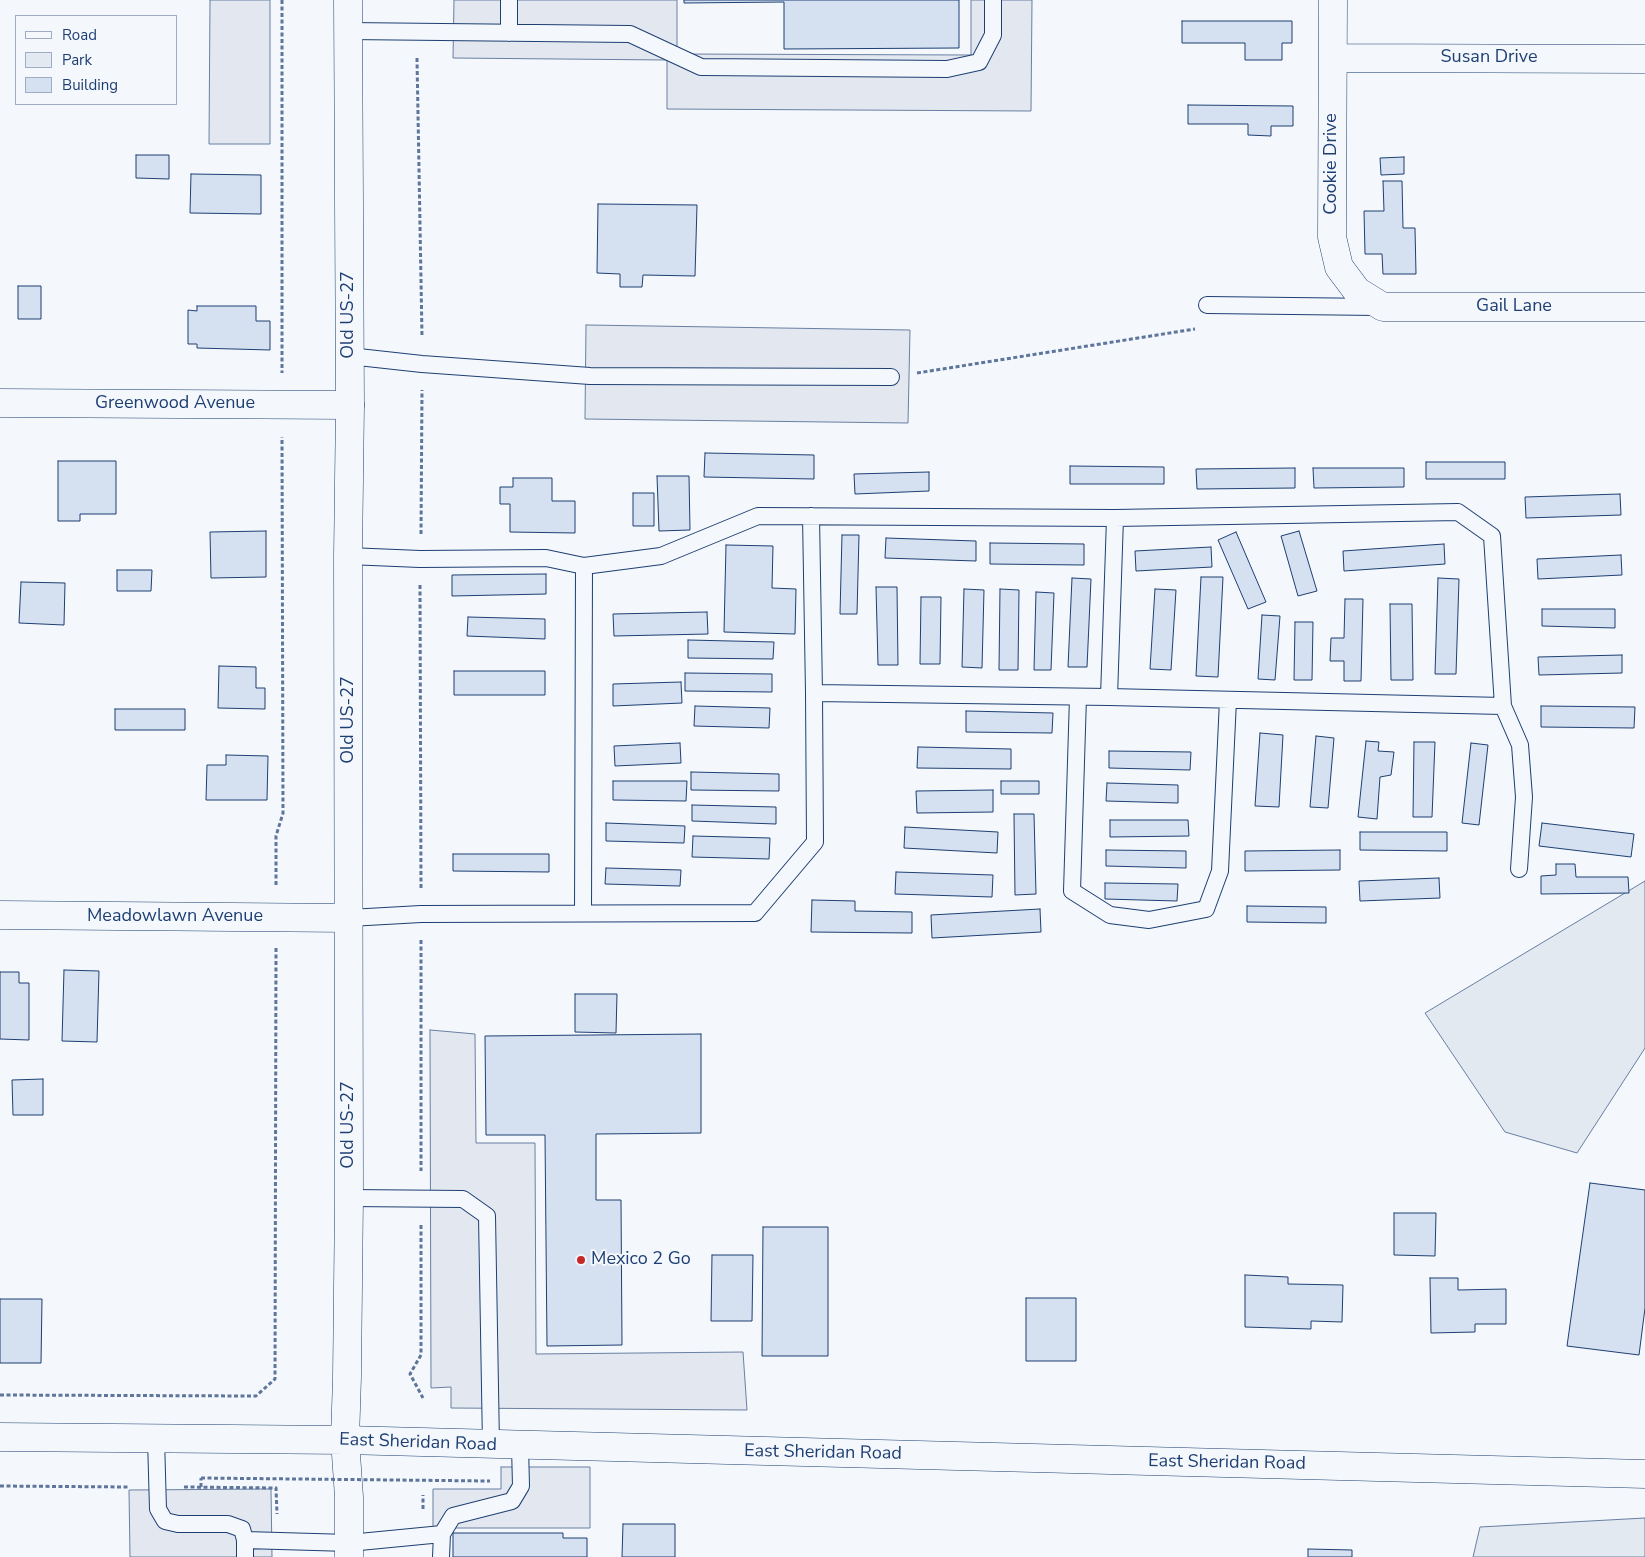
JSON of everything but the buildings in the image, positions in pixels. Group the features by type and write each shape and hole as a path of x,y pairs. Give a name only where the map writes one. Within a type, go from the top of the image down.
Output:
{"street":[{"name":"Old US-27","path":"348,0 350,404 348,556 349,1198 347,1377 344,1440 349,1497 349,1550"},
{"name":"Cookie Drive","path":"1333,0 1332,237 1339,267 1357,291 1383,307"},
{"name":"Susan Drive","path":"1333,58 1645,59"},
{"name":"Gail Lane","path":"1383,307 1645,307"},
{"name":"Greenwood Avenue","path":"0,403 350,404"},
{"name":"Meadowlawn Avenue","path":"0,916 349,918"},
{"name":"East Sheridan Road","path":"0,1437 344,1440 1645,1474"}],"lane":[{"path":"509,0 509,33"},
{"path":"348,31 630,34 701,67 947,68 979,62 993,35 993,0"},
{"path":"1207,305 1383,307"},
{"path":"349,356 422,364 590,376 892,377"},
{"path":"348,556 420,559 546,558 584,566 661,556 758,516 1115,518 1458,512 1492,536 1503,706 1520,745 1524,797 1519,869"},
{"path":"349,918 421,914 755,913 815,842 811,516"},
{"path":"1109,697 1115,518"},
{"path":"583,913 584,566"},
{"path":"814,693 1109,697 1503,706"},
{"path":"1078,697 1072,891 1110,915 1150,920 1206,908 1220,871 1228,700"},
{"path":"349,1198 463,1199 488,1216 491,1445"},
{"path":"156,1439 158,1509 164,1521 178,1524 228,1524 242,1528 245,1540 245,1557"},
{"path":"442,1557 442,1534 453,1516 512,1501 522,1486 520,1446"},
{"path":"245,1540 349,1550 442,1534"}],"path":[{"path":"0,1395 256,1396 275,1379 276,836 283,813 282,0"},
{"path":"417,32 422,364 420,559 421,1355 410,1374 423,1398"},
{"path":"892,377 1201,328 1207,305"},
{"path":"201,1487 201,1478 490,1481"}],"green space":[{"path":"1645,881 1645,1048 1577,1153 1505,1132 1425,1013"},
{"path":"1645,1518 1645,1557 1473,1557 1480,1527"}],"shaded area":[{"path":"210,0 270,0 270,144 209,144"},
{"path":"454,0 677,0 677,54 971,55 971,0 1032,0 1031,111 667,109 667,60 453,58"},
{"path":"586,325 910,330 908,423 585,419"},
{"path":"430,1030 475,1034 476,1143 535,1143 536,1354 743,1352 747,1410 451,1408 451,1387 431,1388"},
{"path":"501,1467 590,1467 590,1528 433,1528 433,1489 501,1489"},
{"path":"271,1489 272,1557 130,1557 129,1490"}],"place":[{"name":"Mexico 2 Go","path":"581,1260"}]}
